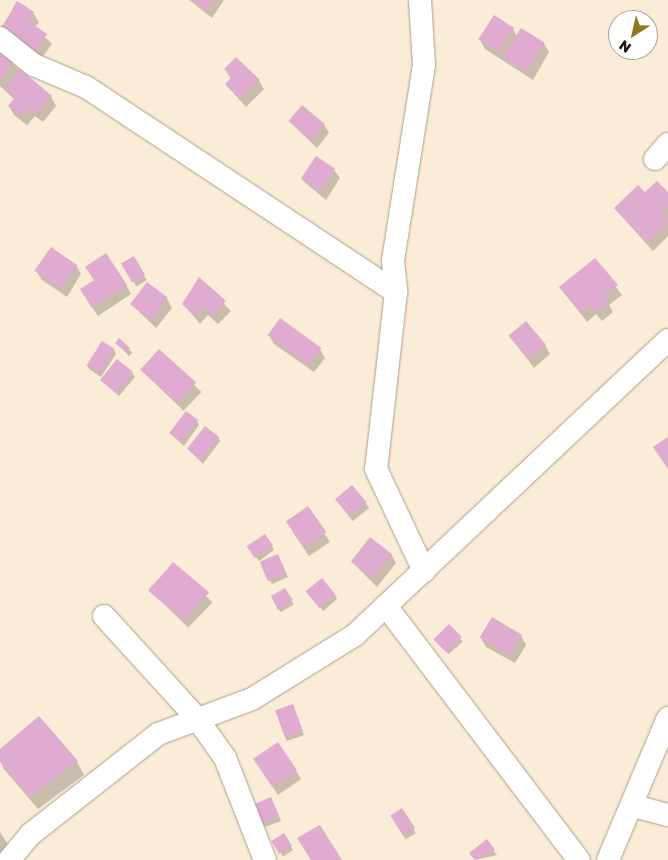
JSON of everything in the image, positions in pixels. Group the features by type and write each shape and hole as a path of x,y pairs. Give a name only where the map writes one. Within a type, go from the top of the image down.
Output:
{"street":[{"path":"420,0 424,65 393,261 396,292 376,469 424,571"},
{"path":"0,38 34,65 86,87 396,292"},
{"path":"9,860 31,834 158,734 196,716 252,699 355,635 668,340"},
{"path":"386,606 579,860"},
{"path":"104,616 196,716 225,758 265,860"},
{"path":"608,860 634,806 640,778 668,718"},
{"path":"634,806 668,815"}],"building":[{"path":"191,0 214,0 207,10"},
{"path":"17,1 34,12 28,21 47,34 34,54 0,31"},
{"path":"494,15 514,28 498,52 478,39"},
{"path":"521,28 545,43 527,72 503,57"},
{"path":"0,52 14,61 0,81"},
{"path":"236,57 260,80 240,99 225,84 232,77 224,69"},
{"path":"20,69 52,96 37,114 29,108 22,117 8,106 15,97 5,88"},
{"path":"302,105 325,124 311,140 289,121"},
{"path":"316,156 335,169 320,191 301,178"},
{"path":"657,181 668,192 668,205 663,210 668,223 647,243 614,208 638,185 645,192"},
{"path":"51,247 77,265 61,289 34,271"},
{"path":"106,253 127,285 92,308 80,289 94,280 85,267"},
{"path":"134,256 145,275 132,283 121,264"},
{"path":"595,258 618,285 604,297 609,303 596,313 590,306 581,314 559,287"},
{"path":"199,277 226,301 213,316 203,307 194,316 182,304"},
{"path":"147,282 168,298 151,320 130,304"},
{"path":"280,318 321,348 309,365 268,335"},
{"path":"526,321 546,345 528,360 508,336"},
{"path":"119,338 130,348 126,352 115,343"},
{"path":"102,341 115,349 99,374 87,366"},
{"path":"159,349 196,382 177,403 140,370"},
{"path":"117,359 133,372 116,393 100,380"},
{"path":"186,411 198,420 181,442 169,433"},
{"path":"205,426 219,437 201,460 187,449"},
{"path":"668,437 668,469 653,447"},
{"path":"352,485 367,503 350,517 335,499"},
{"path":"308,506 326,532 304,548 286,521"},
{"path":"265,534 273,546 255,558 247,546"},
{"path":"370,537 392,554 373,579 351,561"},
{"path":"278,554 286,573 268,581 260,562"},
{"path":"173,562 209,592 185,621 149,591"},
{"path":"322,578 336,595 320,608 306,591"},
{"path":"285,588 293,600 278,610 271,596"},
{"path":"492,617 522,635 510,656 480,638"},
{"path":"449,624 462,637 446,652 433,640"},
{"path":"293,704 303,731 285,738 275,710"},
{"path":"39,716 78,761 30,797 0,762 0,749"},
{"path":"278,742 297,770 272,787 253,759"},
{"path":"271,797 279,816 262,824 254,804"},
{"path":"402,808 415,828 403,836 390,816"},
{"path":"320,825 342,860 311,860 297,838"},
{"path":"284,833 292,846 279,854 271,841"},
{"path":"487,839 495,850 475,860 469,853"}]}
